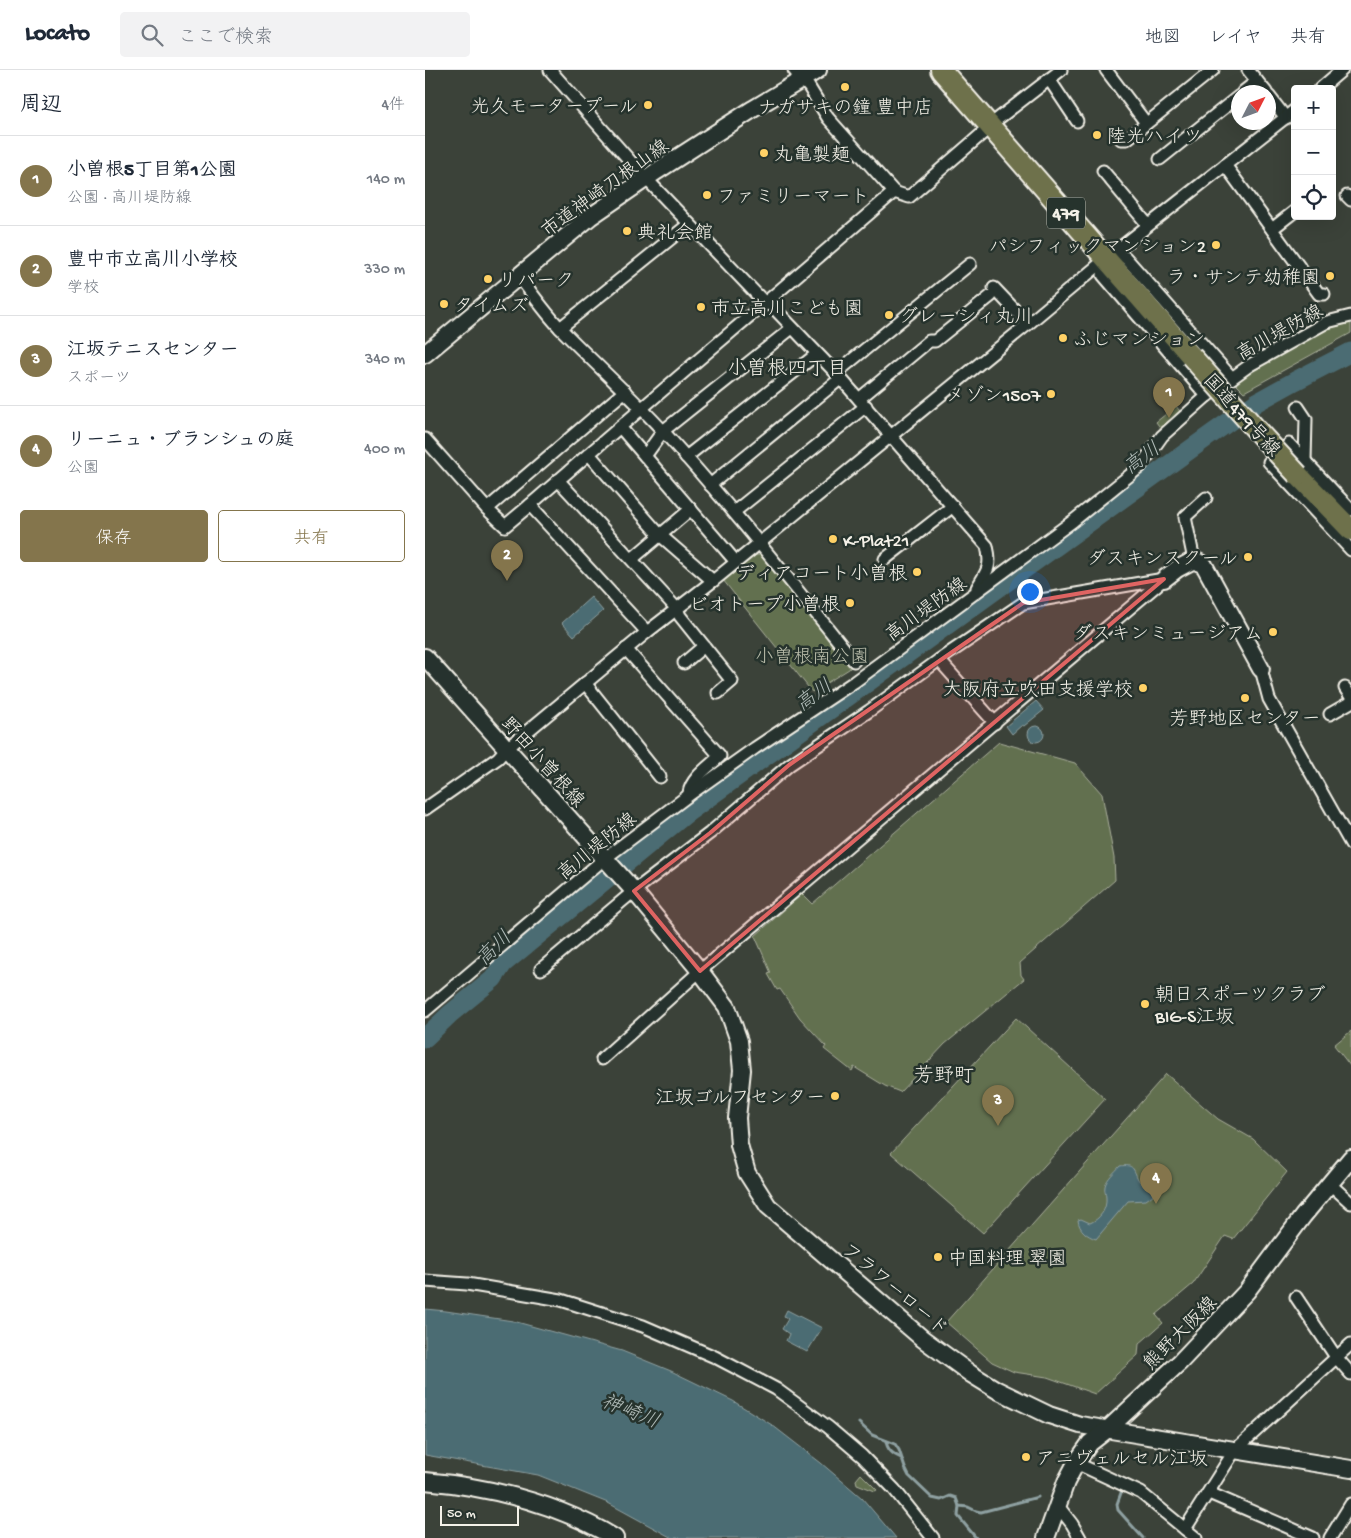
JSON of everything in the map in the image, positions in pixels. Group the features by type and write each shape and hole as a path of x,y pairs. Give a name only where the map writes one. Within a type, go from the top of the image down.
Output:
{"highway":[{"name":"国道479号線","path":"941,70 1261,435 1302,468 1351,530"}],"street":[{"path":"550,70 689,224 765,303 772,306 838,376 987,546 991,560 987,572 975,593"},
{"name":"市道神崎刀根山線","path":"425,354 590,217 646,178 753,109 799,75 818,70"},
{"path":"799,75 828,118 894,192 909,197 983,133 989,125 1061,70"},
{"path":"1105,70 1146,123"},
{"path":"1121,140 1127,139 1213,70"},
{"path":"1248,70 1260,85"},
{"path":"1325,85 1342,70"},
{"path":"1049,79 1077,121"},
{"path":"1253,85 1257,82"},
{"path":"1160,159 1231,102"},
{"path":"425,809 498,758 506,748 626,649 713,581 1107,258 1290,114 1276,102"},
{"path":"1225,165 1319,294 1324,294"},
{"path":"1103,171 1148,225"},
{"path":"425,439 505,526 894,192"},
{"path":"1272,229 1291,214"},
{"path":"560,328 689,224"},
{"path":"1107,258 1125,257 1232,378"},
{"path":"1107,258 1103,275 1207,396"},
{"path":"710,484 970,264"},
{"path":"519,277 560,328 625,391 710,484 760,542 854,661"},
{"path":"734,512 862,403 929,341 935,341 993,292 1028,324"},
{"name":"高川堤防線","path":"425,1011 605,859 689,795 854,682 1073,521 1140,468 1162,436 1207,396 1250,365 1327,322 1351,316"},
{"path":"645,456 663,431 792,328"},
{"path":"686,457 817,354"},
{"path":"487,508 625,391"},
{"path":"1298,407 1306,419 1302,468"},
{"path":"619,427 736,562"},
{"path":"1351,510 1302,468 1289,444 1269,462 1351,550"},
{"path":"589,454 660,535 713,581"},
{"path":"558,480 677,609 680,616 732,681 718,694"},
{"path":"1194,560 1185,517 1206,498"},
{"path":"530,505 647,632"},
{"path":"885,559 953,506"},
{"path":"632,559 691,509"},
{"path":"602,1058 701,971 1164,579 1194,560 1204,564 1261,668 1269,699 1351,844"},
{"path":"541,969 634,891 710,834 789,765 1023,603 1164,579"},
{"path":"684,663 704,646"},
{"path":"626,649 720,756 697,778 689,789 689,795"},
{"name":"野田小曽根線","path":"425,657 634,891"},
{"path":"939,660 995,723"},
{"path":"585,683 660,777"},
{"path":"1330,714 1351,702"},
{"name":"フラワーロード","path":"634,891 701,971 727,1007 739,1041 742,1070 737,1118 739,1146 747,1173 768,1206 923,1339 971,1374 997,1390 1049,1415 1080,1424 1351,1469"},
{"name":"熊野大阪線","path":"1046,1538 1066,1482 1090,1443 1108,1429 1180,1362 1247,1291 1303,1216 1351,1158"},
{"path":"1330,1184 1351,1203"},
{"path":"425,1281 467,1284 561,1300 643,1326 715,1357 776,1389 828,1426 863,1456 894,1489 933,1538"},
{"path":"1296,1297 1336,1356 1351,1374"},
{"path":"1185,1529 1235,1450 1351,1344"},
{"path":"1076,1463 1141,1494 1196,1538"},
{"path":"425,1481 449,1483 529,1500 600,1529 615,1538"},
{"path":"1209,1493 1313,1538"},
{"path":"1330,1538 1351,1504"},
{"path":"1058,1506 1080,1538"}],"highlighted area":[{"path":"1164,579 995,723 700,971 634,891 710,833 789,765 1023,603"}],"green space":[{"path":"1351,321 1351,333 1244,392 1235,383 1261,364 1291,347 1321,332"},
{"path":"1176,406 1182,414 1162,430 1156,422"},
{"name":"小曽根南公園","path":"754,555 761,555 851,666 812,692 723,580"},
{"path":"999,742 1075,763 1102,794 1114,858 1115,880 1020,963 1021,975 1024,979 945,1044 900,1092 885,1086 854,1067 852,1071 824,1049 826,1046 800,1018 780,989 777,990 768,974 771,973 755,936 802,894 812,904"},
{"path":"1016,1018 1105,1099 983,1233 891,1153"},
{"path":"1351,1031 1351,1067 1334,1045"},
{"path":"1166,1074 1218,1119 1253,1139 1287,1172 1233,1239 1225,1236 1193,1284 1156,1315 1163,1323 1139,1344 1138,1355 1095,1394 1047,1377 1014,1372 992,1362 946,1322"},
{"path":"861,1474 877,1490 875,1491 857,1484 856,1480"}],"water":[{"path":"591,597 603,611 574,636 562,623"},
{"path":"1036,701 1044,710 1012,734 1006,726"},
{"path":"1036,726 1044,734 1036,742 1028,734"},
{"path":"1120,1166 1131,1167 1140,1182 1152,1188 1153,1195 1146,1200 1128,1201 1096,1239 1084,1232 1078,1220 1081,1219 1090,1223 1100,1216 1105,1206 1106,1183"},
{"name":"神崎川","path":"425,1309 513,1321 622,1351 671,1371 733,1401 772,1425 821,1463 862,1498 896,1538 672,1538 608,1503 538,1475 425,1455"},
{"path":"787,1310 822,1328 807,1352 786,1341 789,1334 782,1329 788,1319 784,1316"}],"waterway":[{"name":"高川","path":"425,1038 450,1014 493,979 503,964 687,813 1257,402 1351,352"},
{"path":"859,1423 872,1435 895,1444 909,1476 932,1498 941,1500 950,1496 956,1498 959,1506 958,1516 976,1538"},
{"path":"886,1441 891,1451 901,1458"},
{"path":"1122,1490 1117,1504 1118,1510 1143,1538"},
{"path":"959,1506 981,1512 1038,1497"}],"place":[{"name":"ナガサキの鐘 豊中店","path":"845,87"},
{"name":"光久モータープール","path":"648,105"},
{"name":"陸光ハイツ","path":"1097,135"},
{"name":"丸亀製麺","path":"764,153"},
{"name":"ファミリーマート","path":"707,195"},
{"name":"典礼会館","path":"627,231"},
{"name":"パシフィックマンション2","path":"1216,245"},
{"name":"ラ・サンテ幼稚園","path":"1330,276"},
{"name":"リパーク","path":"488,279"},
{"name":"タイムズ","path":"444,304"},
{"name":"市立高川こども園","path":"701,307"},
{"name":"グレーシィ丸川","path":"889,315"},
{"name":"ふじマンション","path":"1063,338"},
{"name":"メゾン1507","path":"1051,394"},
{"name":"小曽根5丁目第1公園","path":"1169,418"},
{"name":"K-Plat21","path":"833,539"},
{"name":"ダスキンスクール","path":"1248,557"},
{"name":"ディアコート小曽根","path":"917,572"},
{"name":"豊中市立高川小学校","path":"507,581"},
{"name":"ビオトープ小曽根","path":"850,603"},
{"name":"ダスキンミュージアム","path":"1273,632"},
{"name":"大阪府立吹田支援学校","path":"1143,688"},
{"name":"芳野地区センター","path":"1245,698"},
{"name":"朝日スポーツクラブ BIG-S江坂","path":"1145,1004"},
{"name":"江坂ゴルフセンター","path":"835,1096"},
{"name":"江坂テニスセンター","path":"998,1126"},
{"name":"リーニュ・ブランシュの庭","path":"1156,1204"},
{"name":"中国料理 翠園","path":"938,1257"},
{"name":"アニヴェルセル江坂","path":"1026,1457"}],"district":[{"name":"小曽根四丁目","path":"787,367"},
{"name":"芳野町","path":"944,1074"}]}
